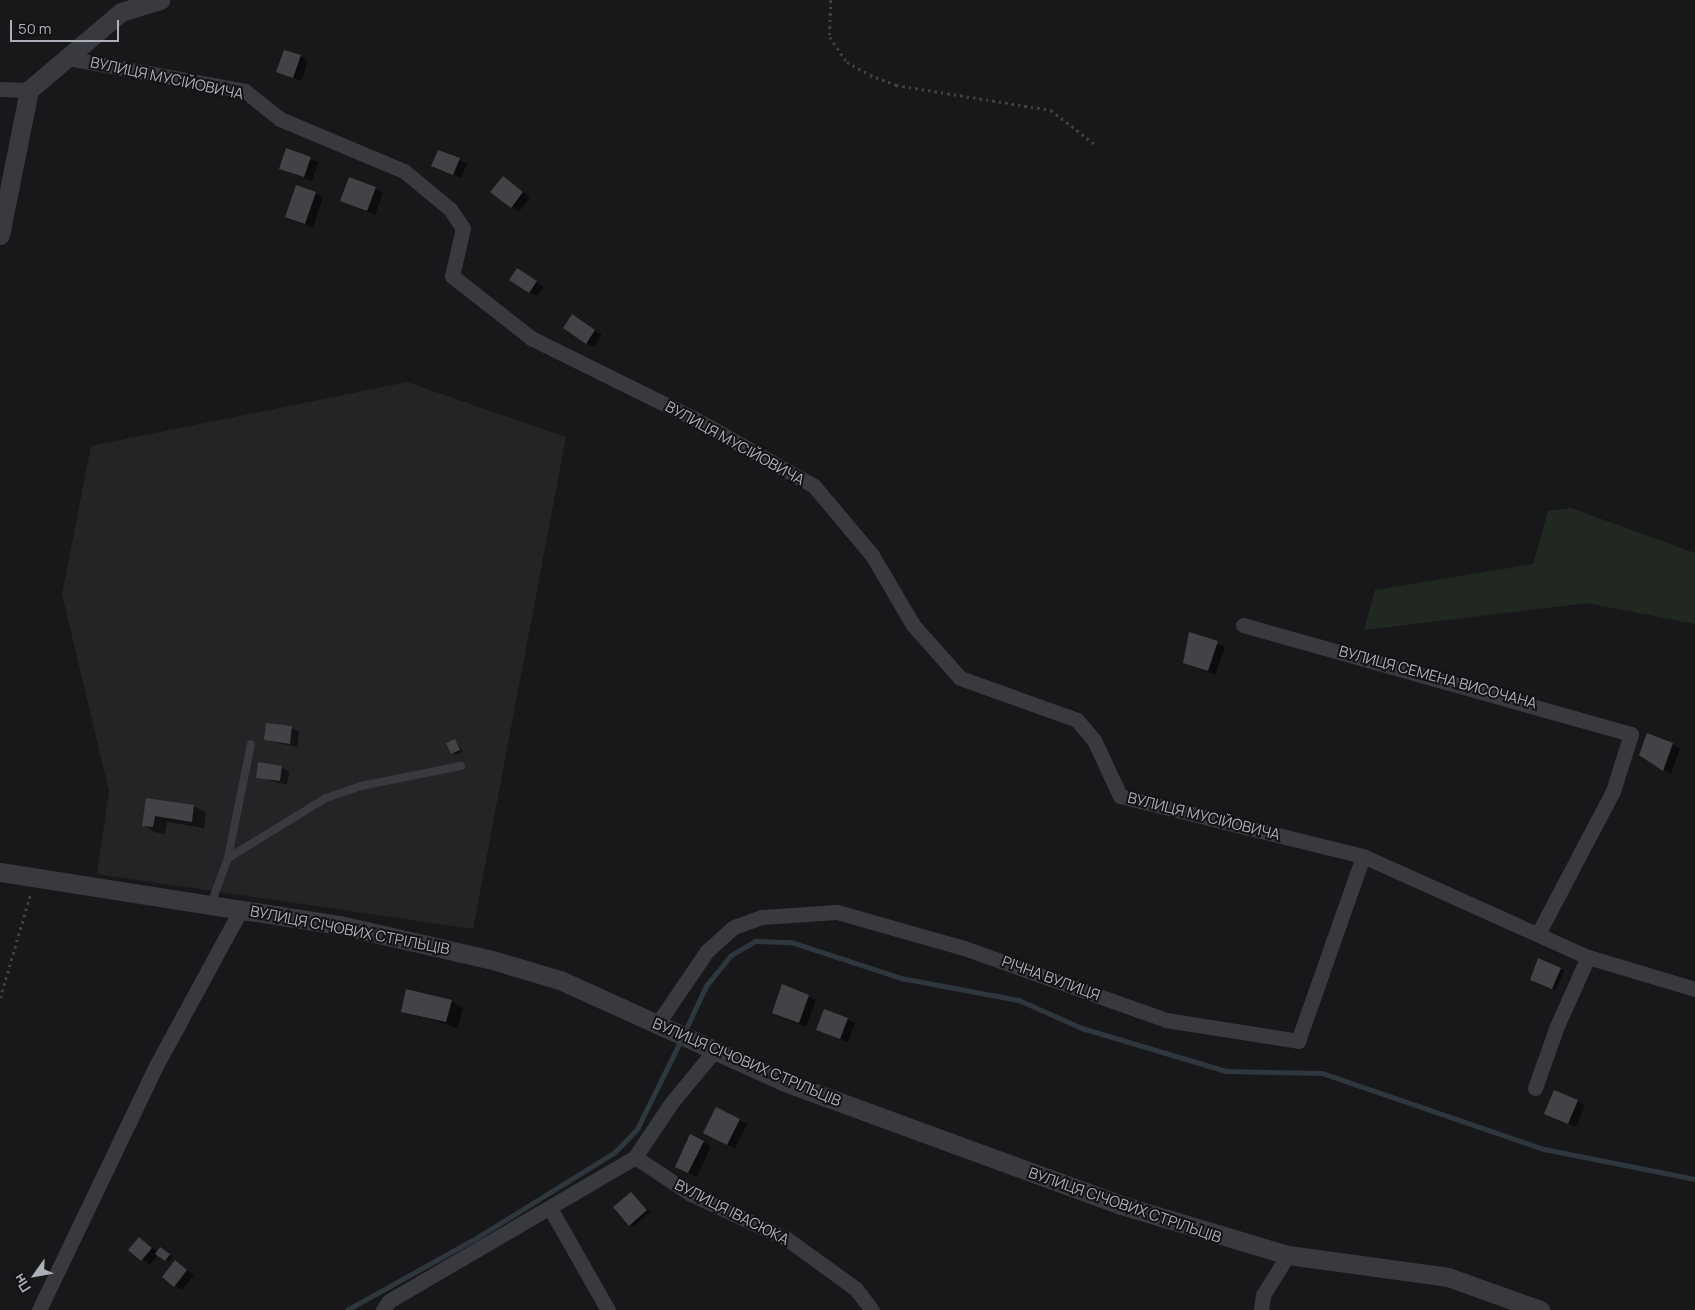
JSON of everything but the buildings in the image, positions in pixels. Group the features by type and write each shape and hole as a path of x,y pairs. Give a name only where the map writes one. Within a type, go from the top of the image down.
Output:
{"street":[{"path":"0,235 29,90 121,12 160,0"},
{"name":"ВУЛИЦЯ МУСІЙОВИЧА","path":"66,58 245,92 280,119 404,171 450,208 463,228 452,276 531,338 696,420 814,486 872,555 914,625 960,678 1077,720 1094,740 1120,796 1363,856 1539,932 1588,957 1695,989"},
{"path":"0,89 29,90"},
{"name":"ВУЛИЦЯ СЕМЕНА ВИСОЧАНА","path":"1243,624 1631,734 1613,791 1539,932"},
{"name":"РІЧНА ВУЛИЦЯ","path":"666,1027 706,951 734,927 762,917 837,912 964,948 1166,1020 1298,1041 1363,856"},
{"name":"ВУЛИЦЯ СІЧОВИХ СТРІЛЬЦІВ","path":"0,872 348,926 489,959 560,980 785,1082 986,1157 1235,1242 1288,1255 1448,1277 1540,1310"},
{"path":"39,1310 157,1064 241,909"},
{"path":"1535,1088 1556,1026 1588,957"},
{"path":"383,1310 389,1301 635,1158 672,1102 715,1050"},
{"name":"ВУЛИЦЯ ІВАСЮКА","path":"635,1158 691,1194 787,1238 856,1290 872,1310"},
{"path":"550,1208 608,1310"},
{"path":"1259,1309 1272,1277 1288,1255"}],"lane":[{"path":"211,904 228,858 251,744"},
{"path":"228,858 326,798 360,786 460,766"}],"path":[{"path":"831,0 830,37 847,62 870,75 896,85 1051,110 1096,145"},
{"path":"0,998 35,876"}],"shaded area":[{"path":"407,382 566,437 473,929 97,874 109,791 62,594 91,446"},
{"path":"1571,508 1695,553 1695,624 1587,603 1364,630 1375,590 1533,564 1548,511"}],"waterway":[{"path":"685,1031 706,986 730,956 755,941 791,942 901,978 1019,1000 1082,1028 1226,1071 1322,1073 1544,1149 1695,1179"},
{"path":"347,1310 478,1237 615,1152 637,1129 681,1040"}]}
